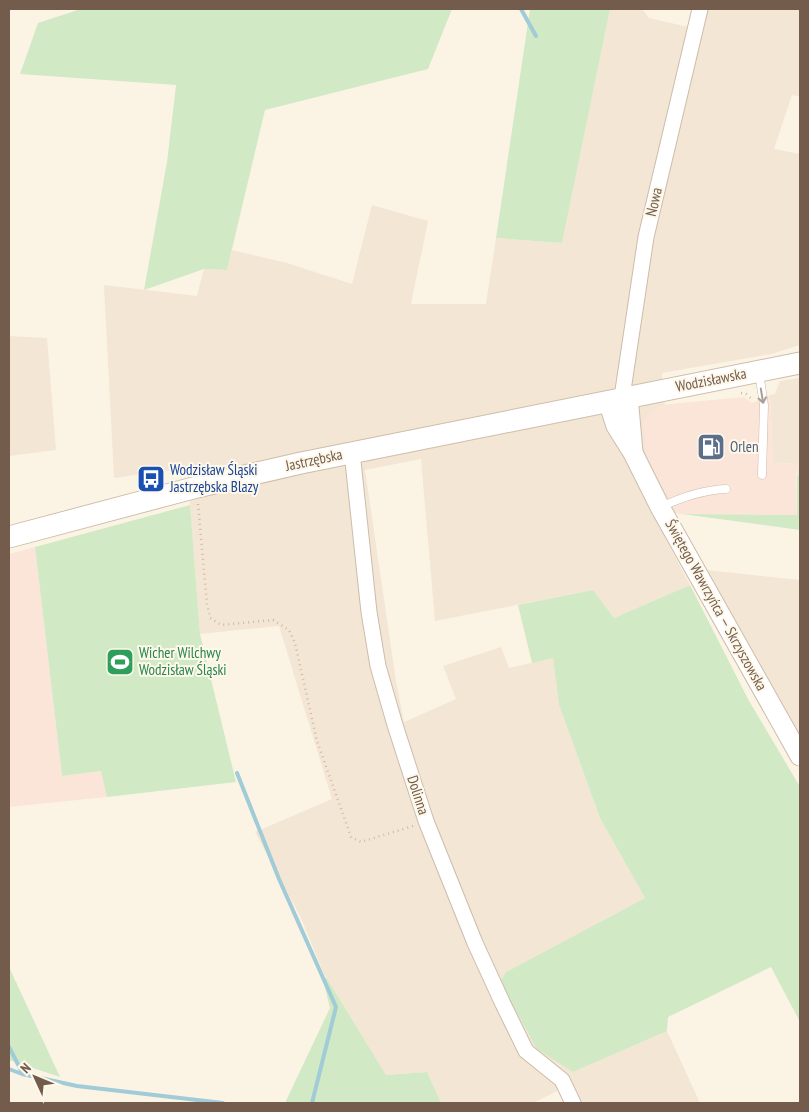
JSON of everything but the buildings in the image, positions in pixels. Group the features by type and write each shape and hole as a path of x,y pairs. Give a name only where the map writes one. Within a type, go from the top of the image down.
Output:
{"main road":[{"name":"Wodzisławska","path":"619,398 800,363"},
{"name":"Jastrzębska","path":"9,537 197,487 352,452 619,398"}],"street":[{"name":"Nowa","path":"619,398 646,237 700,9"},
{"name":"Świętego Wawrzyńca — Skrzyszowska","path":"619,398 633,454 660,507 800,756"},
{"name":"Dolinna","path":"352,452 369,612 378,666 426,822 475,943 526,1051 562,1080 573,1103"}],"lane":[{"path":"759,371 764,405 762,474"},
{"path":"660,507 684,496 726,490"}],"path":[{"path":"197,487 207,604 210,618 221,625 273,620 289,630 295,643 317,741 351,837 361,842 426,822"}],"shaded area":[{"path":"610,9 642,9 649,18 688,27 696,9 800,9 800,97 792,95 774,149 800,154 800,345 771,354 662,373 665,408 684,508 658,524 690,585 614,618 593,590 435,621 421,459 365,470 396,681 404,722 456,699 443,666 501,647 509,668 553,658 559,705 600,818 645,898 506,972 500,982 573,1072 667,1031 700,1103 570,1103 561,1089 533,1103 441,1103 427,1072 386,1075 323,972 301,918 255,832 332,799 279,626 200,634 187,468 114,478 104,285 197,296 204,269 227,270 232,250 287,263 352,284 372,205 428,221 411,304 486,304 496,238 562,243"},
{"path":"9,336 47,338 56,450 9,456"},
{"path":"800,378 800,475 797,476 796,463 773,464 770,395 775,394 780,381"},
{"path":"770,395 773,464 796,463 797,515 678,514 653,470 646,453 643,424 647,415 657,407 670,404 744,397 752,403"},
{"path":"35,547 62,776 102,771 107,797 9,807 9,554"},
{"path":"706,570 800,580 800,736 724,605"}],"green space":[{"path":"81,9 452,9 428,69 265,110 227,270 204,269 144,290 167,162 176,85 20,74 38,23"},
{"path":"530,9 610,9 562,243 496,238"},
{"path":"800,475 800,530 682,514 797,515 797,476"},
{"name":"Wicher Wilchwy Wodzisław Śląski","path":"190,505 200,634 236,782 107,797 101,771 62,776 35,547"},
{"path":"690,585 748,699 800,787 800,1022 771,967 668,1017 667,1031 573,1072 537,1049 500,982 506,972 645,898 600,818 559,705 553,658 532,663 518,605 593,590 614,618"},
{"path":"9,967 60,1077 9,1060"},
{"path":"326,977 386,1075 427,1072 441,1103 285,1103 330,1008 324,983"}],"waterway":[{"path":"521,9 536,36"},
{"path":"237,773 279,879 336,1007 312,1103"},
{"path":"9,1047 23,1074"},
{"path":"9,1069 22,1074 77,1086 223,1103"}],"place":[{"name":"Orlen","path":"711,447"},
{"name":"Wodzisław Śląski Jastrzębska Blazy","path":"151,479"},
{"name":"Wicher Wilchwy Wodzisław Śląski","path":"120,662"}]}
